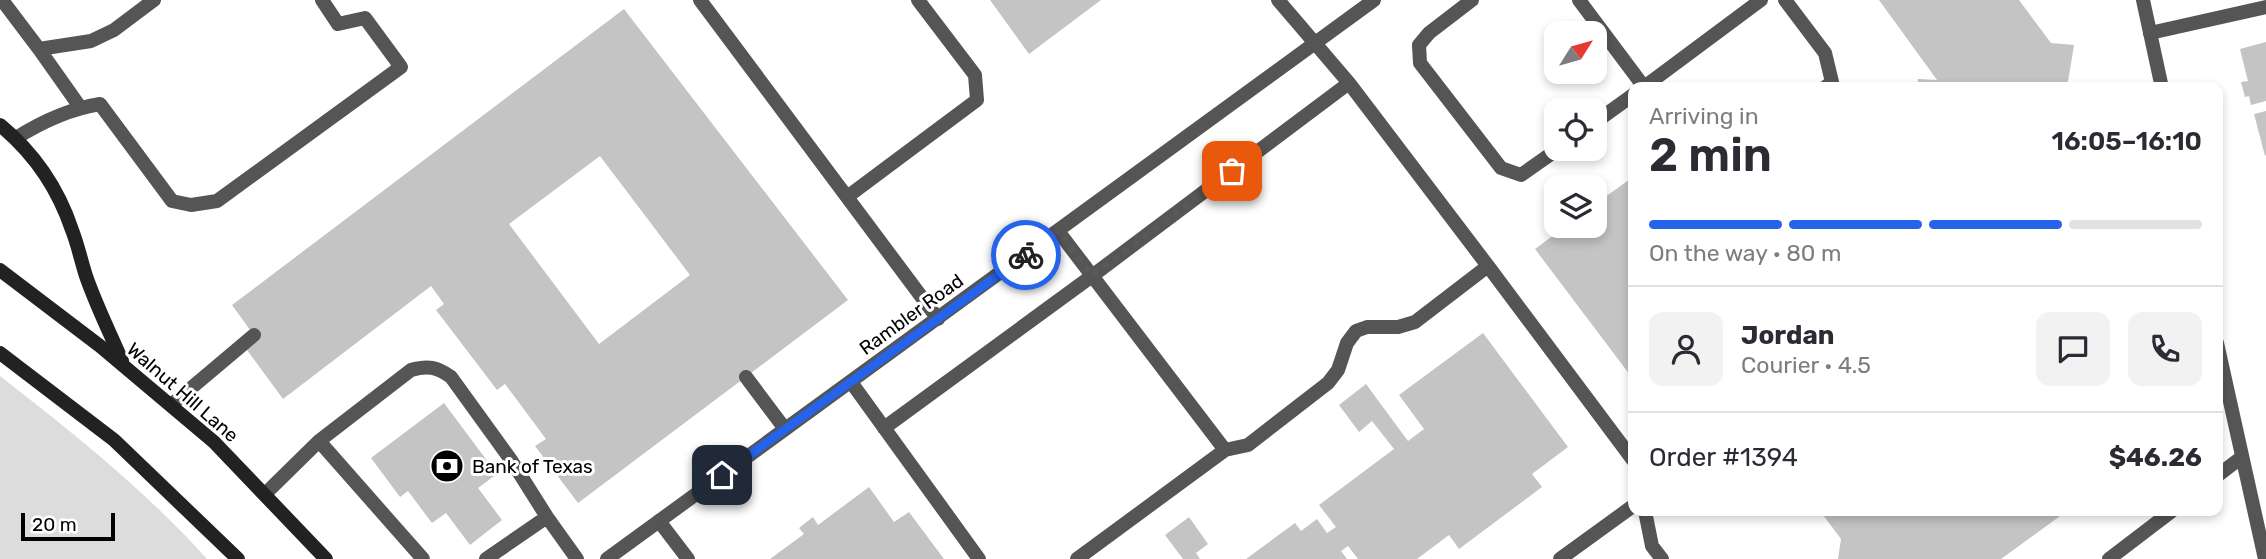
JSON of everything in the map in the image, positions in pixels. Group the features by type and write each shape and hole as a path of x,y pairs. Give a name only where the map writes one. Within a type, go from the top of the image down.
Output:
{"main road":[{"path":"0,125 16,138 55,188 72,229 86,278 124,365"},
{"name":"Walnut Hill Lane","path":"0,270 124,365 214,442 326,559"},
{"path":"0,353 114,440 238,559"}],"street":[{"path":"2,0 80,107"},
{"path":"39,49 91,41 114,30 154,0"},
{"path":"16,138 37,125 80,107 100,104 172,201 191,205 217,201 401,67 365,18 338,24 322,0"},
{"path":"700,0 938,319"},
{"path":"847,197 977,100 975,75 918,0"},
{"path":"1278,0 1349,83 1628,453"},
{"name":"Rambler Road","path":"607,559 1374,0"},
{"path":"1472,0 1429,33 1419,45 1420,63 1501,167 1521,176 1544,159"},
{"path":"1579,0 1640,82"},
{"path":"1651,82 1761,0"},
{"path":"1785,0 1825,53 1832,82"},
{"path":"2143,0 2161,82"},
{"path":"2150,33 2266,7"},
{"path":"884,428 1349,83"},
{"path":"1607,113 1628,98"},
{"path":"1058,231 1225,450"},
{"path":"1077,559 1225,450 1248,445 1328,383 1338,370 1347,343 1356,331 1367,327 1398,327 1415,322 1488,267"},
{"path":"171,405 254,335"},
{"path":"265,494 319,441 411,370 423,366 437,368 451,377 577,559"},
{"path":"2223,370 2263,538 2265,559"},
{"path":"746,377 785,429"},
{"path":"851,382 979,559"},
{"path":"319,441 423,559"},
{"path":"2223,472 2242,457"},
{"path":"1560,559 1628,510"},
{"path":"1646,516 1652,546 1662,559"},
{"path":"2109,559 2126,554 2167,516"},
{"path":"486,559 547,517"},
{"path":"659,521 688,559"}],"shaded area":[{"path":"0,376 134,486 207,559 0,559"}],"building":[{"path":"990,0 1101,0 1029,54"},
{"path":"1879,0 2019,0 2051,43 2074,45 2068,82 1918,82 1918,79 1937,80"},
{"path":"624,9 848,300 578,503 535,446 546,439 505,384 497,390 436,310 444,304 431,286 283,399 247,350 258,341 232,305","holes":["600,156 690,275 599,344 509,224"]},
{"path":"2266,42 2266,101 2251,105 2249,96 2245,97 2241,82 2248,81 2240,49"},
{"path":"2266,111 2266,155 2265,156 2254,114"},
{"path":"1628,181 1628,372 1535,249 1550,238 1607,238 1607,196"},
{"path":"1483,333 1568,447 1532,474 1542,487 1459,549 1449,535 1417,559 1358,559 1348,546 1341,551 1347,559 1246,559 1295,523 1301,531 1317,519 1327,533 1336,527 1319,505 1394,449 1372,421 1359,432 1339,405 1366,384 1408,441 1424,429 1399,395"},
{"path":"444,403 497,474 478,488 502,520 470,545 446,513 432,523 408,491 400,497 371,458"},
{"path":"869,487 894,522 909,512 944,559 770,559 804,534 799,528 813,517 818,525"},
{"path":"1824,516 2060,516 2001,559 1838,559 1841,539"},
{"path":"1189,517 1208,544 1196,553 1200,559 1183,559 1165,535"}],"way so far":[{"path":"1026,255 1058,231 1092,276 1232,171"}],"place":[{"name":"Bank of Texas","path":"447,466"}],"route":[{"path":"722,475 1026,255"}]}
